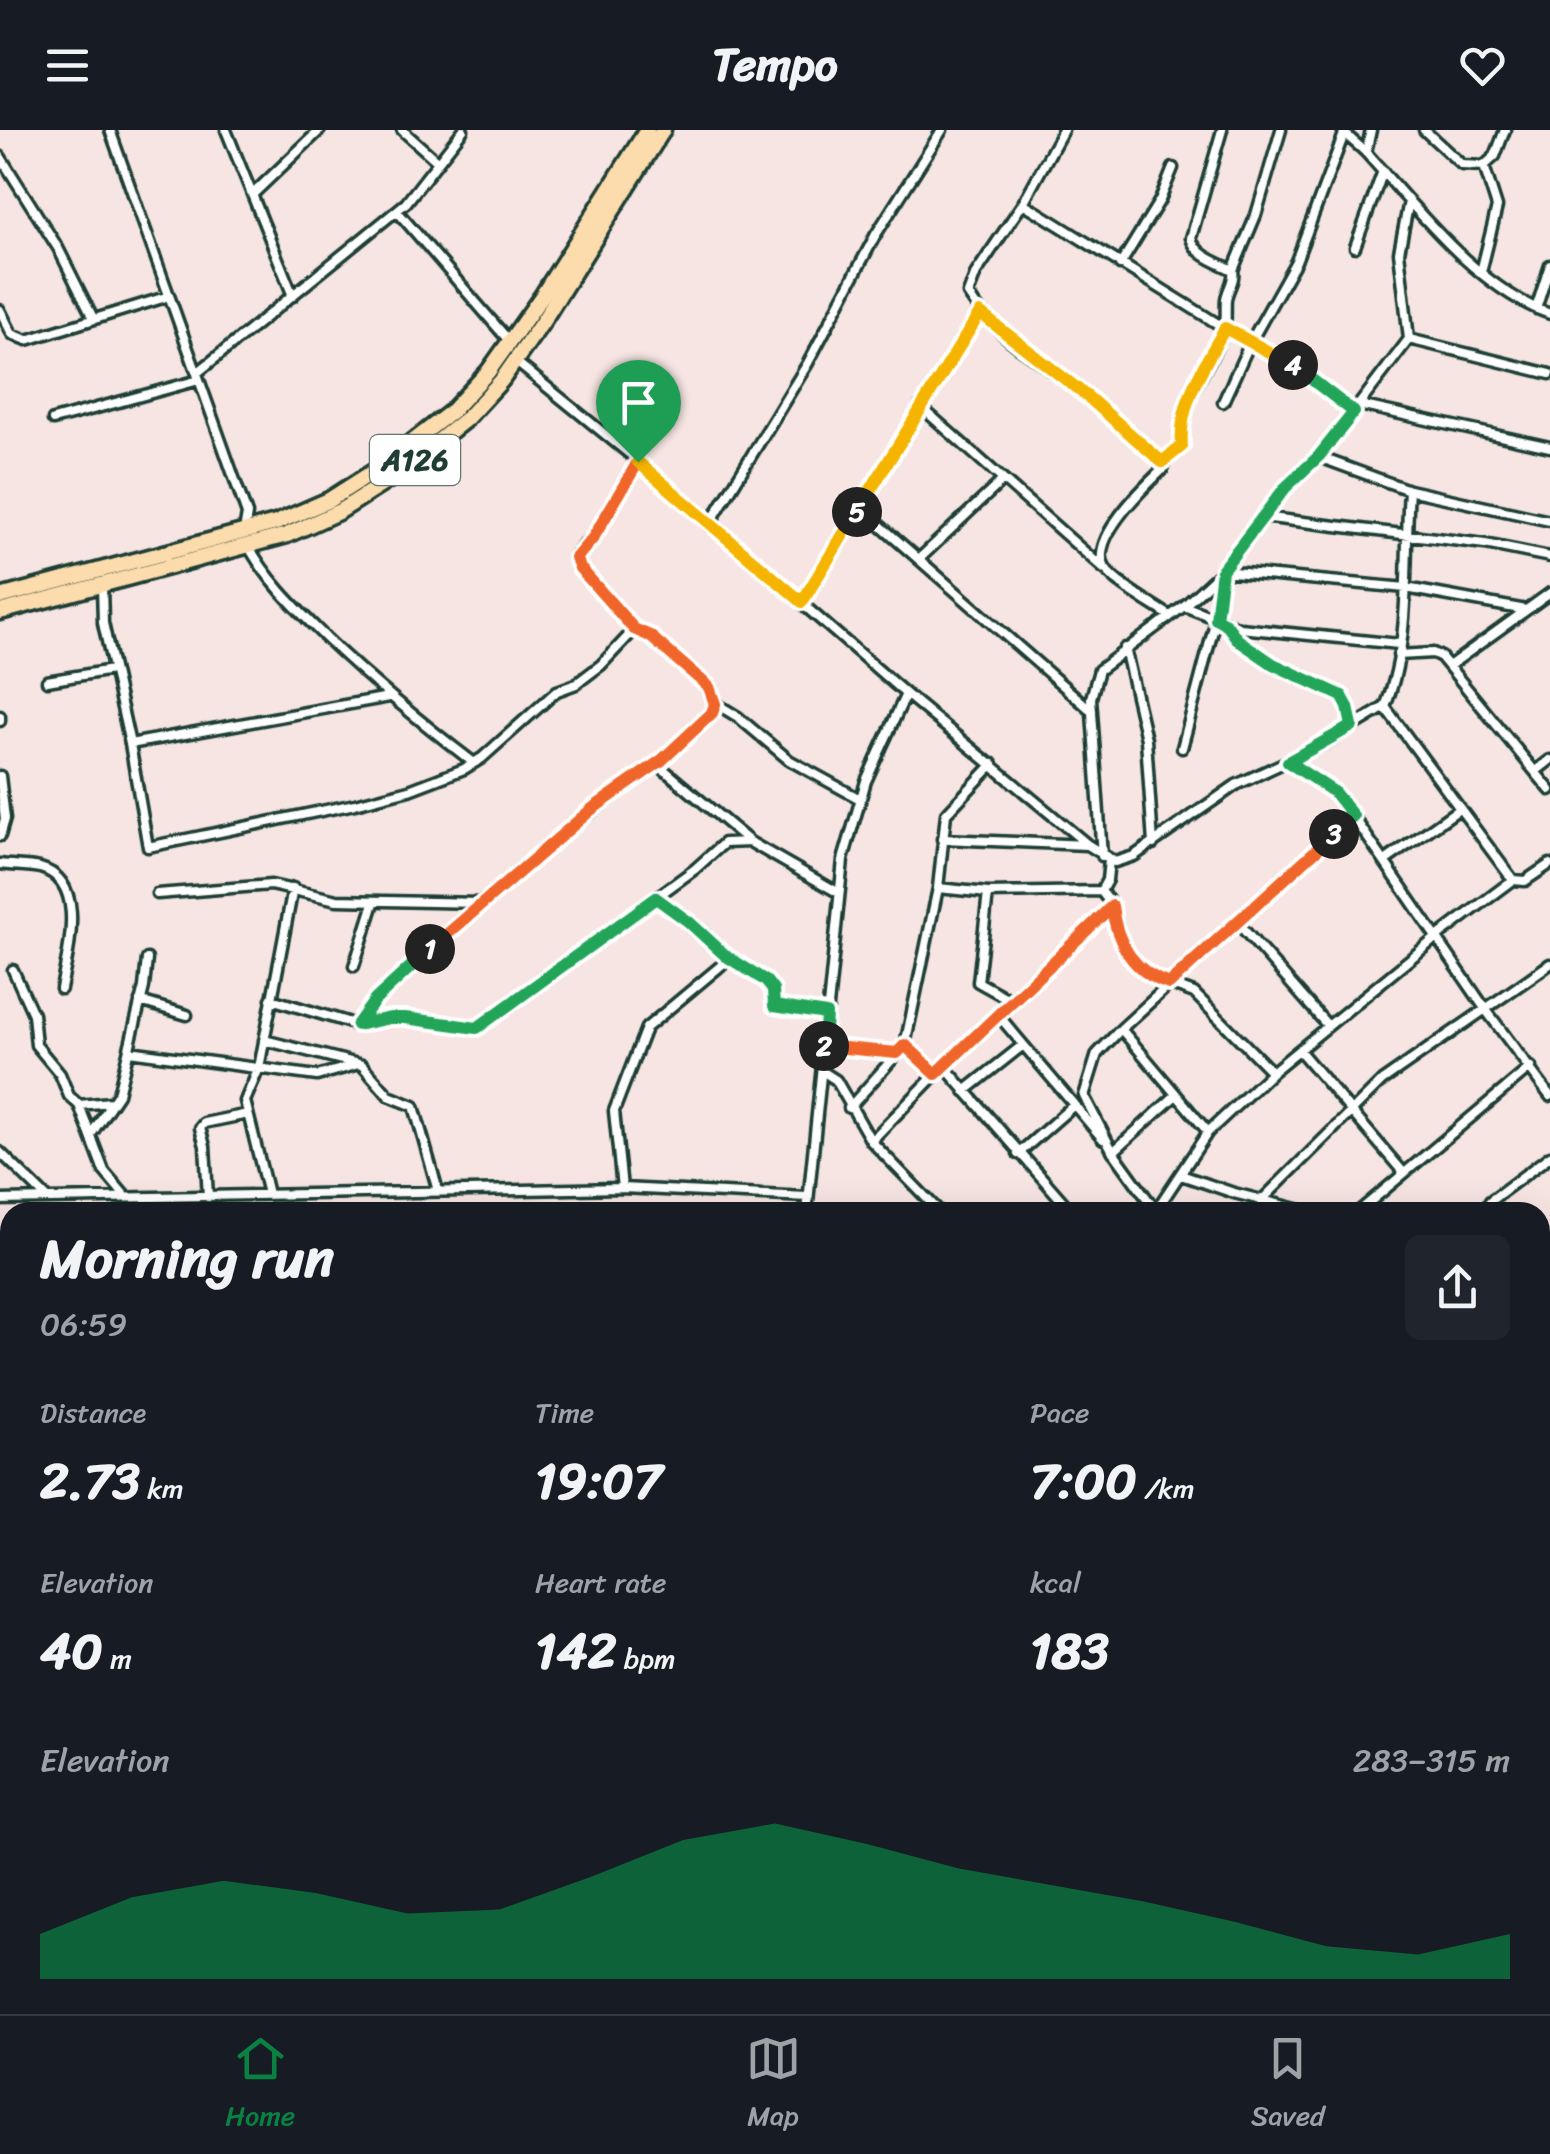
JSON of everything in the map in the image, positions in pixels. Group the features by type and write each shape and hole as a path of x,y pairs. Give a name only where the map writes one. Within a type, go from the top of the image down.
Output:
{"highway":[{"name":"A126","path":"266,534 376,470 451,412 510,342 647,130"},
{"name":"A126","path":"0,612 17,599 327,518 388,480 466,419 516,361 663,130"},
{"name":"A126","path":"17,599 102,585 246,539"}],"street":[{"path":"110,130 247,514 246,539 271,583 388,697 474,763"},
{"path":"226,130 293,296"},
{"path":"253,194 320,130"},
{"path":"402,130 438,162"},
{"path":"53,420 198,376 397,211 464,130"},
{"path":"709,525 808,363 874,236 942,130"},
{"path":"1063,130 1023,203 976,274 968,294 980,313 1088,397 1162,462 1164,470 1110,528 1102,558 1106,570"},
{"path":"1222,130 1191,238 1193,246 1205,256 1233,270"},
{"path":"1162,462 1182,446 1183,416 1190,392 1225,328 1226,295 1256,216 1280,130"},
{"path":"1366,152 1371,130"},
{"path":"1424,130 1462,165 1484,166 1495,156 1505,130"},
{"path":"1434,140 1438,130"},
{"path":"1223,402 1296,260 1344,132 1440,236 1481,272 1536,309 1550,314"},
{"path":"0,156 58,248 94,318"},
{"path":"1481,272 1497,207 1484,166"},
{"path":"1120,265 1160,200 1173,168"},
{"path":"1355,247 1383,171"},
{"path":"1101,891 1108,880 1092,687 1100,670 1184,606 1222,570 1285,488 1319,456 1409,339 1400,252 1409,201"},
{"path":"1023,203 1250,343 1296,366 1357,408 1550,446"},
{"path":"397,211 510,342"},
{"path":"1536,309 1550,265"},
{"path":"0,310 12,334 27,340 170,296"},
{"path":"802,602 980,313"},
{"path":"1409,339 1550,374"},
{"path":"516,361 906,694 1088,845 1116,862 1153,844 1236,785 1288,762 1385,707 1398,655 1406,588 1410,490"},
{"path":"920,406 1106,570 1170,616"},
{"path":"1319,456 1410,490 1550,521"},
{"path":"638,462 593,538 576,558 580,568 634,629 650,636 709,687 715,704 738,717 790,760 860,800"},
{"path":"918,559 1003,480"},
{"path":"860,507 1092,711"},
{"path":"247,514 266,534"},
{"path":"1262,517 1406,533 1550,557"},
{"path":"1222,570 1406,588 1526,610"},
{"path":"1182,748 1216,619 1222,570"},
{"path":"102,585 103,622 148,847 355,804 409,790 474,763 557,692 576,684 601,665 634,629"},
{"path":"1449,666 1550,593"},
{"path":"1184,606 1226,624 1399,644"},
{"path":"1226,624 1238,640 1273,664 1342,696 1352,726"},
{"path":"1125,648 1146,738 1153,844"},
{"path":"1398,655 1433,653 1449,666 1550,790"},
{"path":"47,681 112,670"},
{"path":"807,1202 843,860 860,800 906,694"},
{"path":"130,744 388,697"},
{"path":"357,1025 364,1013 480,902 592,809 662,760 707,721 715,704"},
{"path":"1385,707 1512,880"},
{"path":"662,760 662,768 750,842 839,892"},
{"path":"1536,772 1550,760"},
{"path":"1288,762 1334,792 1353,816 1550,1096"},
{"path":"849,1108 905,1045 938,888 946,814 994,764"},
{"path":"0,776 6,819 0,836"},
{"path":"1385,861 1459,809"},
{"path":"1113,1152 1084,1096 1097,1054 1353,816"},
{"path":"942,839 1088,845"},
{"path":"271,999 357,1025 405,1018 477,1028 656,898 724,843 750,842"},
{"path":"0,864 46,871 60,883 70,901 72,924 61,989"},
{"path":"1163,1202 1208,1132 1272,1072 1512,880 1525,881 1550,864"},
{"path":"157,894 271,885 337,900 480,902"},
{"path":"268,1194 246,1096 259,1068 294,888"},
{"path":"938,888 988,893 1101,891"},
{"path":"1101,891 1112,906 1123,948 1150,978 1194,993 1272,1072"},
{"path":"988,893 978,982 1012,1001"},
{"path":"656,898 730,958 766,981 773,990 774,1006 826,1014"},
{"path":"354,966 374,903"},
{"path":"871,1141 1112,906"},
{"path":"1237,922 1328,1026"},
{"path":"622,1188 614,1110 646,1028 730,958"},
{"path":"92,1133 118,1094 147,959"},
{"path":"1261,1201 1382,1081 1550,964"},
{"path":"13,970 33,1014 36,1045 79,1105 104,1171 126,1197"},
{"path":"140,1002 187,1015"},
{"path":"364,1013 373,1021"},
{"path":"999,1016 1113,1152 1149,1202"},
{"path":"1121,1029 1208,1132"},
{"path":"264,1040 362,1065 388,1096 414,1106 438,1191"},
{"path":"905,1045 936,1074"},
{"path":"966,1090 1023,1045"},
{"path":"824,1047 897,1053"},
{"path":"129,1050 317,1076 356,1065"},
{"path":"1299,1050 1403,1172"},
{"path":"944,1066 1063,1202"},
{"path":"1369,1202 1531,1067"},
{"path":"822,1071 836,1080 871,1141 928,1202"},
{"path":"1113,1152 1176,1095"},
{"path":"79,1105 111,1102"},
{"path":"1018,1154 1074,1105"},
{"path":"208,1197 200,1128 204,1123 248,1114"},
{"path":"0,1152 47,1198"},
{"path":"1490,1202 1550,1156"},
{"path":"1181,1175 1265,1202"},
{"path":"0,1200 622,1188 807,1197"}],"route":[{"path":"980,313 1088,397 1162,462 1182,446 1183,416 1190,392 1225,328 1296,366 1354,412 1319,456 1285,488 1222,570 1216,619 1273,664 1342,696 1352,726 1288,762 1334,792 1353,816 1169,984 1150,978 1123,948 1112,906 936,1074 905,1045 897,1053 824,1047 826,1014 774,1006 773,990 766,981 726,956 656,898 477,1028 405,1018 357,1025 375,1000 480,902 592,809 662,760 712,713 715,704 709,687 650,636 634,629 580,568 576,558 583,545 593,538 638,462 802,602 980,313"}]}
